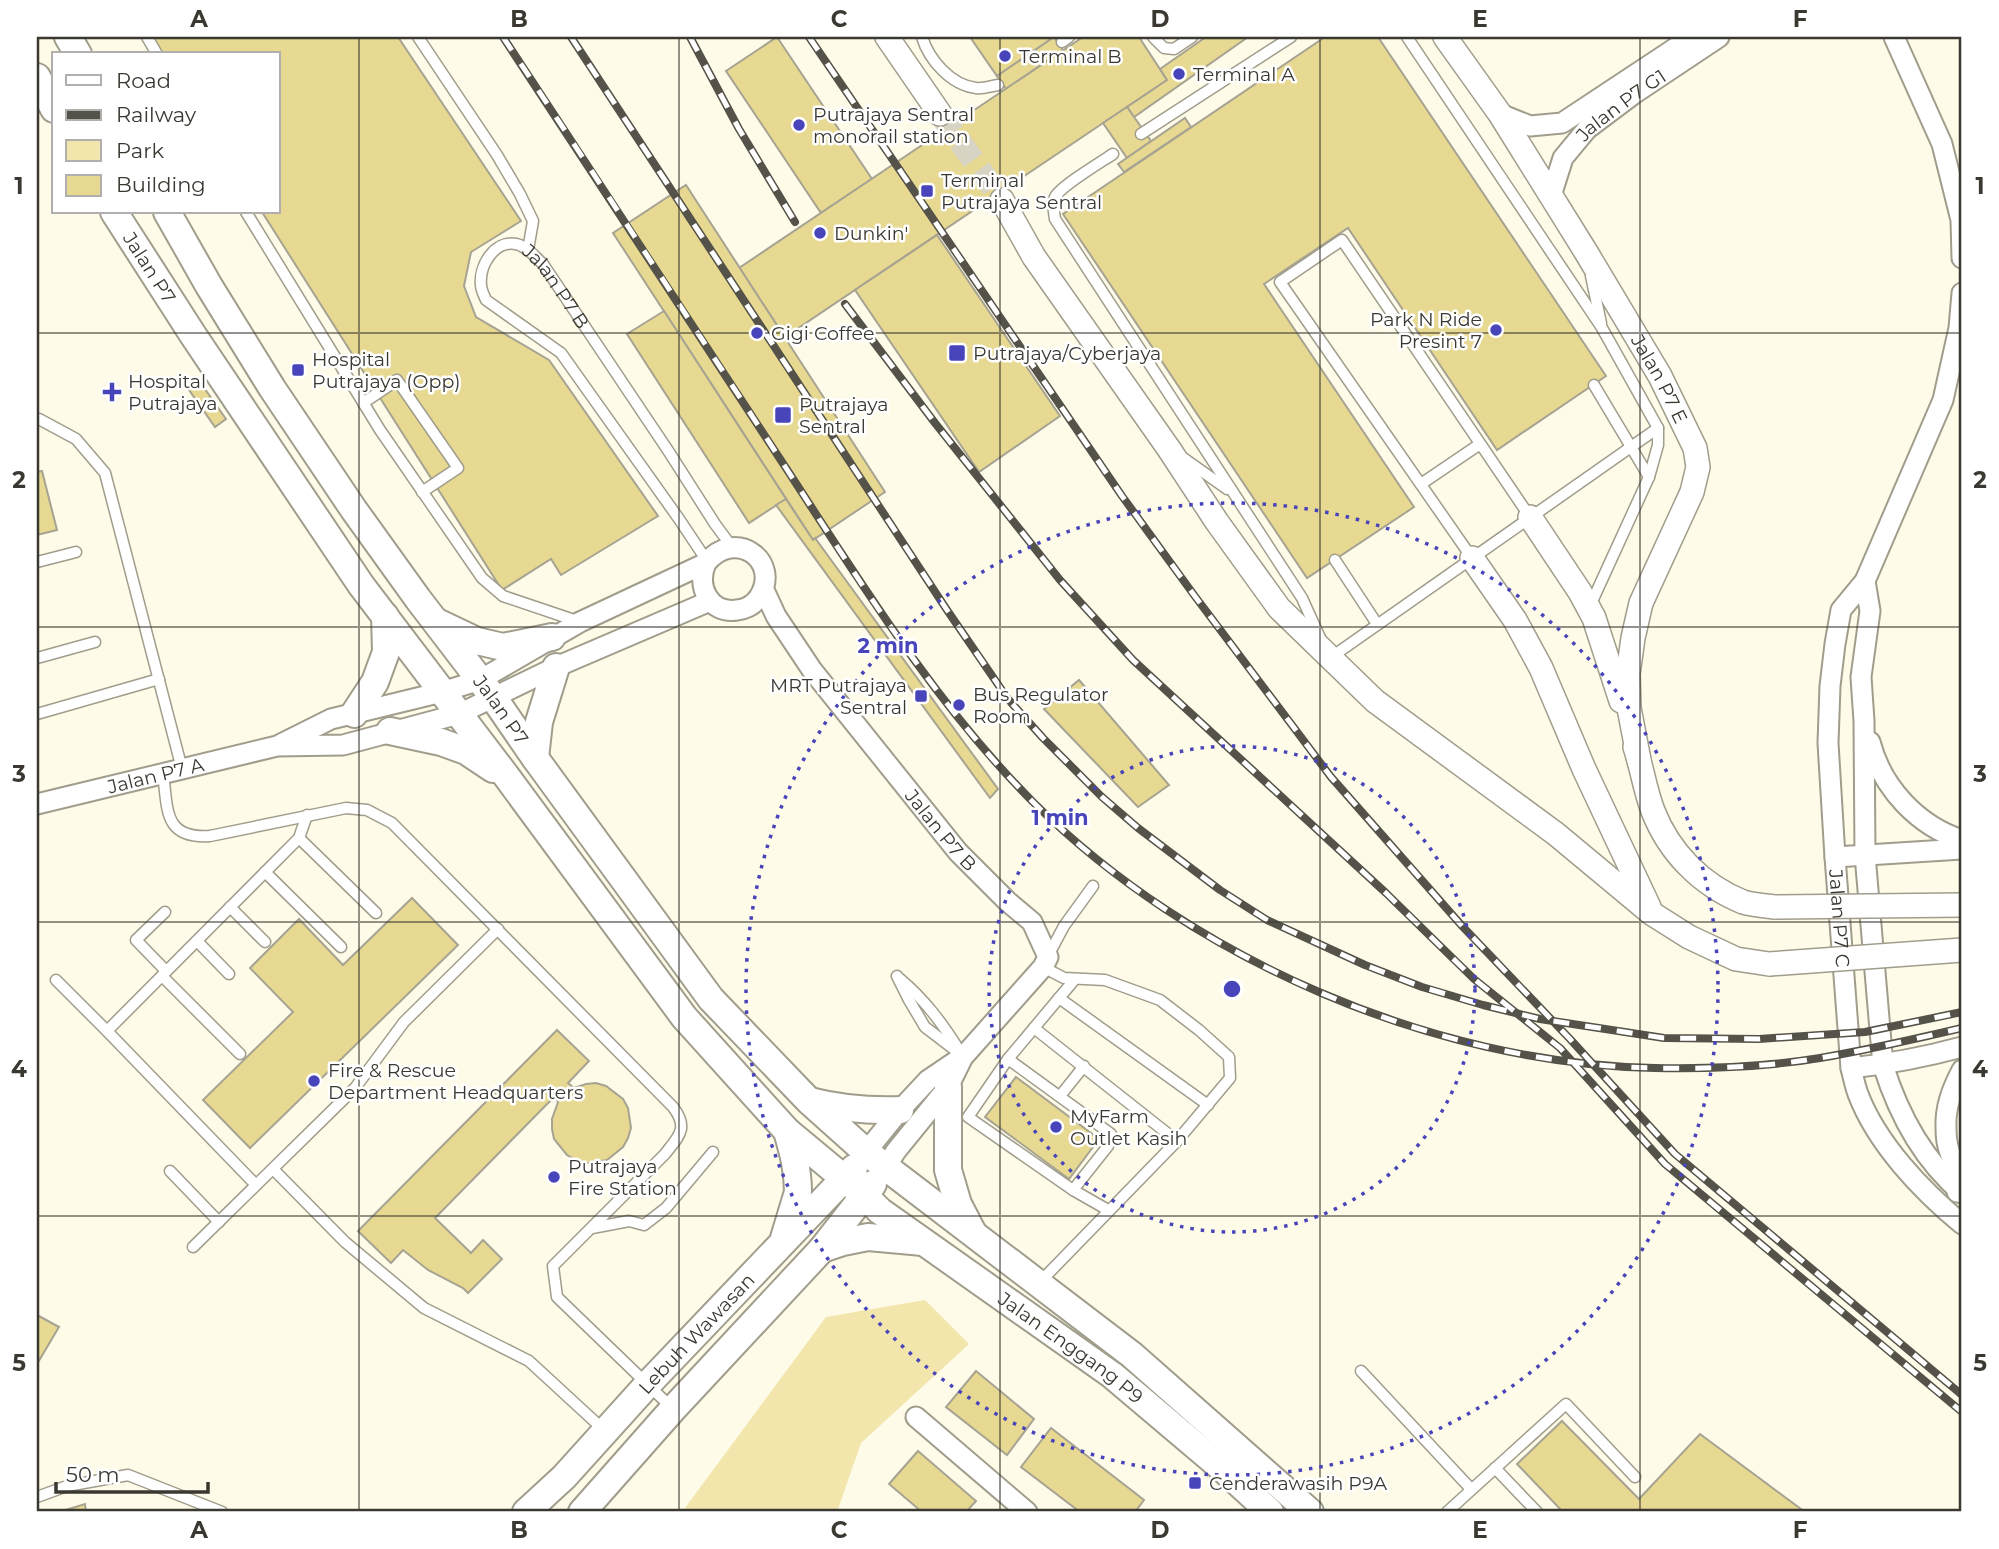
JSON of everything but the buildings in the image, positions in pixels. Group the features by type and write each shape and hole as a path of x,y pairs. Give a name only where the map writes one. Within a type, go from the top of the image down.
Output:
{"main road":[{"path":"37,77 52,107"},
{"path":"37,92 52,109"},
{"name":"Jalan P7","path":"115,214 361,585 684,1017 787,1131 854,1187"},
{"name":"Jalan P7","path":"168,214 272,388 354,510 711,999 808,1101 875,1160 974,1235"},
{"path":"354,714 375,682 386,652 385,615"},
{"path":"432,619 477,641 503,647 552,637"},
{"path":"535,758 539,722 556,667"},
{"path":"390,731 441,742 466,751 506,777"},
{"path":"948,1087 948,1170 958,1204 974,1235"},
{"path":"808,1101 865,1111 900,1110"},
{"path":"783,1242 798,1192 798,1172 787,1131"},
{"name":"Lebuh Wawasan","path":"585,1510 673,1409 822,1249 854,1187 875,1160"},
{"name":"Lebuh Wawasan","path":"526,1512 564,1477 783,1242 854,1187"},
{"name":"Jalan Enggang P9","path":"854,1187 880,1210 1112,1375 1270,1512"},
{"name":"Jalan Enggang P9","path":"974,1235 1132,1354 1310,1512"},
{"path":"822,1249 868,1237 925,1242"}],"street":[{"path":"887,37 940,114"},
{"name":"Jalan P7 E","path":"1446,37 1500,114 1586,252 1660,376 1695,448 1698,467 1683,511 1641,603 1633,638 1628,674 1629,708 1639,760"},
{"name":"Jalan P7 G1","path":"1500,114 1530,126 1562,123 1692,37"},
{"name":"Jalan P7 G1","path":"1551,196 1563,158 1587,129 1719,37"},
{"path":"1894,37 1942,144 1961,220 1962,258"},
{"path":"1002,200 1034,257 1279,608 1375,701 1556,834 1651,913 1689,937 1736,959 1769,964 1962,950"},
{"name":"Jalan P7 C","path":"1962,293 1959,328 1943,400 1865,581 1841,610 1830,686 1828,743 1851,1068 1858,1094 1871,1121 1894,1156 1941,1206 1962,1224"},
{"path":"1530,517 1589,608 1603,644 1653,810 1668,842 1685,863 1710,885 1745,902 1775,907 1962,905"},
{"path":"486,689 552,637 706,562 718,551 732,547"},
{"name":"Jalan P7 B","path":"732,547 752,552 761,563 765,576 764,590 776,616 812,670 958,852 1032,922 1045,962"},
{"path":"1472,558 1515,620 1541,668 1584,769 1651,913"},
{"path":"706,562 702,571 702,587 709,601 720,608 733,611 746,609 757,601 764,590"},
{"name":"Jalan P7 C","path":"1865,581 1870,611 1861,677 1865,855 1883,1065 1891,1091 1916,1139 1935,1165 1961,1191"},
{"path":"486,689 556,667 709,601"},
{"name":"Jalan P7 A","path":"277,746 331,719 442,692 486,689"},
{"name":"Jalan P7 A","path":"37,804 277,746 343,745 459,714 486,689"},
{"path":"1864,721 1875,761 1903,803 1944,835 1962,840"},
{"path":"1835,857 1962,849"},
{"path":"875,1160 896,1151 948,1087 963,1057 1045,962"},
{"path":"1851,1068 1883,1065 1962,1047"},
{"path":"875,1160 900,1110 928,1080 963,1057"},
{"path":"1941,1206 1961,1191 1960,1178 1945,1131 1947,1107 1962,1070"},
{"path":"916,1418 1027,1512"}],"lane":[{"path":"418,37 520,194 533,221 528,250"},
{"path":"922,37 929,55 957,82 977,88 998,85"},
{"path":"1153,37 1164,48 1174,49 1192,37"},
{"path":"1142,134 1291,37"},
{"path":"1407,37 1602,328 1658,428 1658,445 1649,477 1589,608"},
{"path":"1113,154 1055,196 1055,219 1302,598 1330,658 1658,428"},
{"path":"247,214 363,403 482,578 503,596 580,622"},
{"path":"1472,558 1280,282 1342,240 1530,517"},
{"name":"Jalan P7 B","path":"706,562 679,519 561,353 486,300 481,286 482,268 490,254 503,245 516,244 528,250 543,264 732,547"},
{"path":"1586,252 1602,328"},
{"path":"363,403 397,380 458,468 422,492"},
{"path":"1594,384 1649,477"},
{"path":"37,420 76,439 105,473 182,769"},
{"path":"1421,484 1480,444"},
{"path":"1169,449 1234,493"},
{"path":"37,562 76,552"},
{"path":"1335,560 1377,624"},
{"path":"37,658 95,642"},
{"path":"37,714 159,679"},
{"path":"163,774 169,817 173,824 187,835 195,837 346,808 367,810 392,822 673,1107 683,1125 678,1137 665,1154 553,1266 557,1297 673,1409"},
{"path":"107,1031 299,838 307,815"},
{"path":"299,838 376,914"},
{"path":"265,872 341,947"},
{"path":"1038,1284 1177,1141 1230,1079 1229,1057 1160,1000 1105,980 1064,978 1045,962 1064,926 1093,886"},
{"path":"230,907 265,942"},
{"path":"165,912 136,940 164,974 240,1054"},
{"path":"193,1247 355,1088 404,1022 498,929"},
{"path":"197,941 229,974"},
{"path":"897,976 917,993 938,1017 963,1057 925,1027 897,976"},
{"path":"1075,979 1008,1059 968,1117 1073,1190 1108,1210"},
{"path":"57,980 256,1185"},
{"path":"1059,999 1208,1105"},
{"path":"1034,1028 1177,1141"},
{"path":"1008,1059 1111,1134 1108,1146 1073,1190"},
{"path":"1060,1096 1084,1066"},
{"path":"591,1228 629,1222 644,1225 666,1208 713,1152"},
{"path":"273,1169 345,1242 424,1308 529,1361 605,1431"},
{"path":"170,1171 219,1222"},
{"path":"1361,1371 1471,1489"},
{"path":"1447,1512 1566,1404 1635,1477"},
{"path":"1495,1468 1537,1512"},
{"path":"37,1497 67,1486 128,1475 222,1512"}],"green space":[{"path":"925,1300 969,1344 861,1443 837,1512 682,1512 826,1317"}],"tunnel":[{"path":"940,114 1002,200"}],"railway":[{"path":"503,37 843,555 932,684 998,765 1034,803 1097,859 1166,910 1241,954 1320,992 1402,1024 1486,1047 1571,1062 1655,1068 1758,1065 1838,1055 1962,1028"},
{"path":"571,37 1008,699 1102,797 1220,890 1267,920 1365,965 1422,987 1540,1019 1664,1038 1759,1039 1865,1032 1962,1012"},
{"path":"690,37 739,129 795,222"},
{"path":"809,37 1122,496 1331,777 1463,927 1675,1154 1962,1395"},
{"path":"845,304 935,423 1060,580 1133,660 1386,893 1474,979 1560,1048 1665,1164 1962,1412"}],"place":[{"name":"Terminal B","path":"1005,56"},
{"name":"Terminal A","path":"1179,74"},
{"name":"Putrajaya Sentral monorail station","path":"799,125"},
{"name":"Terminal Putrajaya Sentral","path":"927,191"},
{"name":"Dunkin'","path":"820,233"},
{"name":"Park N Ride Presint 7","path":"1496,330"},
{"name":"Gigi Coffee","path":"757,333"},
{"name":"Putrajaya/Cyberjaya","path":"957,353"},
{"name":"Hospital Putrajaya (Opp)","path":"298,370"},
{"name":"Hospital Putrajaya","path":"112,392"},
{"name":"Putrajaya Sentral","path":"783,415"},
{"name":"MRT Putrajaya Sentral","path":"921,696"},
{"name":"Bus Regulator Room","path":"959,705"},
{"name":"Fire & Rescue Department Headquarters","path":"314,1081"},
{"name":"MyFarm Outlet Kasih","path":"1056,1127"},
{"name":"Putrajaya Fire Station","path":"554,1177"},
{"name":"Cenderawasih P9A","path":"1195,1483"}]}
